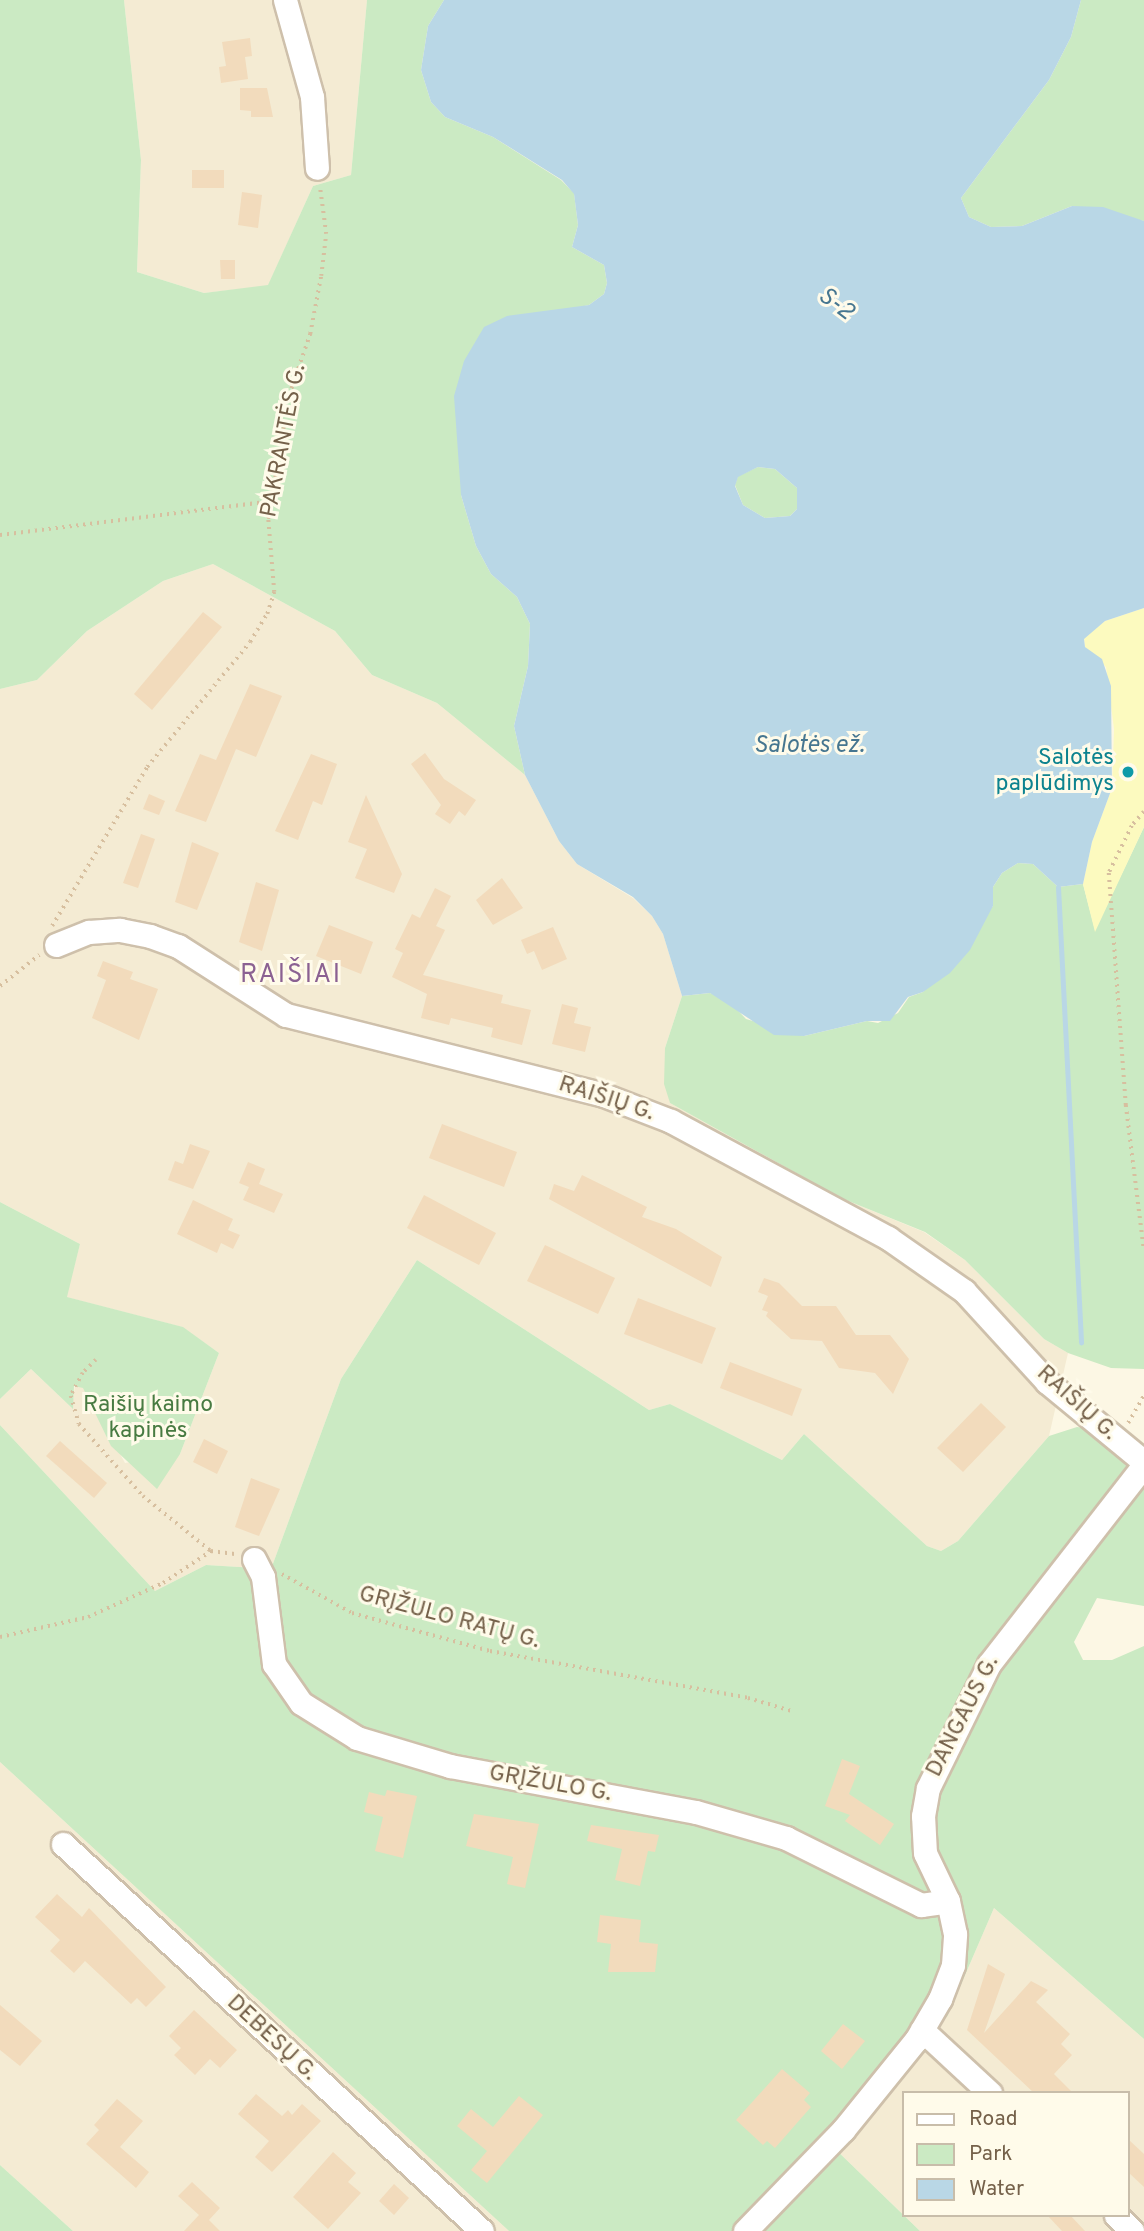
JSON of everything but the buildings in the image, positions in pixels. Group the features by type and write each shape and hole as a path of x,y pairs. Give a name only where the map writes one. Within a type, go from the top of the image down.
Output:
{"street":[{"path":"285,0 312,97 317,168"},
{"name":"RAIŠIŲ G.","path":"56,945 89,932 120,930 150,936 178,946 286,1015 601,1094 671,1121 888,1238 964,1291 1047,1382 1144,1464"},
{"name":"DANGAUS G.","path":"745,2231 843,2130 922,2030 953,1965 955,1934 948,1901 925,1853 923,1816 928,1788 950,1736 1017,1622 1144,1464"},
{"name":"GRĮŽULO G.","path":"254,1559 263,1577 274,1664 301,1703 356,1738 450,1766 696,1812 786,1838 921,1905 948,1901"},
{"name":"DEBESŲ G.","path":"63,1844 482,2231"},
{"path":"922,2030 988,2091"},
{"path":"1118,2217 1132,2231"}],"path":[{"name":"PAKRANTĖS G.","path":"56,945 51,934 58,911 147,767 250,642 267,614 274,592 267,541 272,501 289,394 310,334 326,234 317,168"},
{"path":"0,535 272,501"},
{"path":"1144,812 1132,826 1109,873 1119,1039 1144,1249"},
{"path":"0,986 56,945"},
{"path":"0,1637 88,1618 163,1583 211,1551 142,1496 79,1424 71,1396 83,1373 96,1360"},
{"path":"1118,1442 1144,1395"},
{"name":"GRĮŽULO RATŲ G.","path":"211,1551 254,1559 352,1614 510,1657 748,1698 792,1711"}],"shaded area":[{"path":"124,0 367,0 351,175 313,186 268,286 204,293 137,272 141,160"},
{"path":"213,564 335,631 372,675 437,703 525,775 559,841 577,864 633,898 652,916 663,934 682,996 665,1048 670,1103 841,1198 924,1232 965,1260 1044,1339 1068,1353 1049,1436 958,1541 941,1551 927,1546 804,1434 782,1460 670,1404 649,1410 417,1260 341,1379 271,1569 206,1565 155,1591 0,1425 0,1399 31,1369 72,1408 75,1385 84,1388 125,1463 180,1454 219,1353 182,1327 66,1297 80,1244 0,1202 0,689 37,680 87,631 163,581"},
{"path":"0,1762 509,2231 73,2231 0,2165"},
{"path":"994,1908 1144,2039 1144,2231 920,2231 906,2217 1130,2217 1130,2091 902,2091 902,2214 830,2144 932,2013 947,2017"}],"green space":[{"path":"0,0 124,0 141,160 137,272 204,293 268,285 313,186 351,175 367,0 444,0 428,26 421,70 431,102 445,117 493,137 561,180 574,193 578,225 572,247 604,265 607,283 604,294 589,305 557,312 461,495 476,546 491,574 517,597 530,624 528,666 514,726 525,775 437,703 372,675 335,631 213,564 163,581 87,631 37,680 0,689"},
{"path":"1081,0 1144,0 1144,221 1072,206 1022,226 991,227 969,217 961,198 1049,80 1071,37"},
{"path":"758,467 775,469 797,488 797,509 790,516 765,518 743,505 735,485 738,476"},
{"path":"1144,827 1144,1369 1111,1368 1068,1353 1044,1339 965,1260 925,1232 841,1198 670,1103 664,1084 665,1048 682,996 710,993 729,1001 746,1019 804,1036 867,1021 878,1023 898,1013 909,997 923,992 993,906 993,887 1002,873 1018,863 1033,864 1058,887 1083,884 1095,930"},
{"name":"Raišių kaimo kapinės","path":"0,1202 80,1244 67,1297 183,1327 219,1353 180,1454 157,1489 111,1446 83,1388 74,1386 73,1409 31,1369 0,1399"},
{"path":"417,1260 649,1410 670,1404 782,1460 804,1434 927,1546 941,1551 958,1541 1049,1436 1077,1427 1116,1432 1144,1449 1144,1606 1097,1598 1074,1642 1083,1660 1112,1660 1144,1646 1144,2039 994,1908 947,2017 931,2013 830,2144 902,2214 902,2217 906,2217 920,2231 509,2231 0,1762 0,1425 155,1591 206,1565 271,1569 341,1379"},
{"path":"0,2165 73,2231 0,2231"}],"sand":[{"name":"Salotės paplūdimys","path":"1144,608 1144,827 1095,932 1083,884 1092,842 1112,788 1114,729 1106,667 1085,647 1084,638 1105,621"}],"water":[{"name":"Salotės ež.","path":"444,0 1081,0 1071,37 1049,80 961,198 969,217 991,227 1022,226 1072,206 1103,207 1144,221 1144,608 1105,621 1084,639 1085,647 1102,659 1111,686 1112,788 1092,842 1083,884 1058,887 1033,864 1018,863 1002,873 993,887 993,906 970,950 950,973 923,992 908,997 890,1021 867,1021 804,1036 774,1035 710,993 682,996 663,934 652,916 633,897 577,864 559,841 525,775 514,726 528,666 530,624 517,597 491,574 476,546 461,495 454,396 464,361 484,327 507,316 589,305 604,294 607,283 604,265 572,247 578,225 574,194 562,180 493,137 445,117 431,102 421,70 428,26","holes":["758,467 775,469 797,488 797,509 790,516 765,518 743,505 735,486 738,477"]}],"waterway":[{"path":"1058,887 1081,1342"}],"place":[{"name":"Salotės paplūdimys","path":"1128,772"}],"district":[{"name":"RAIŠIAI","path":"291,976"}],"water label":[{"name":"S-2","path":"835,305"}]}
